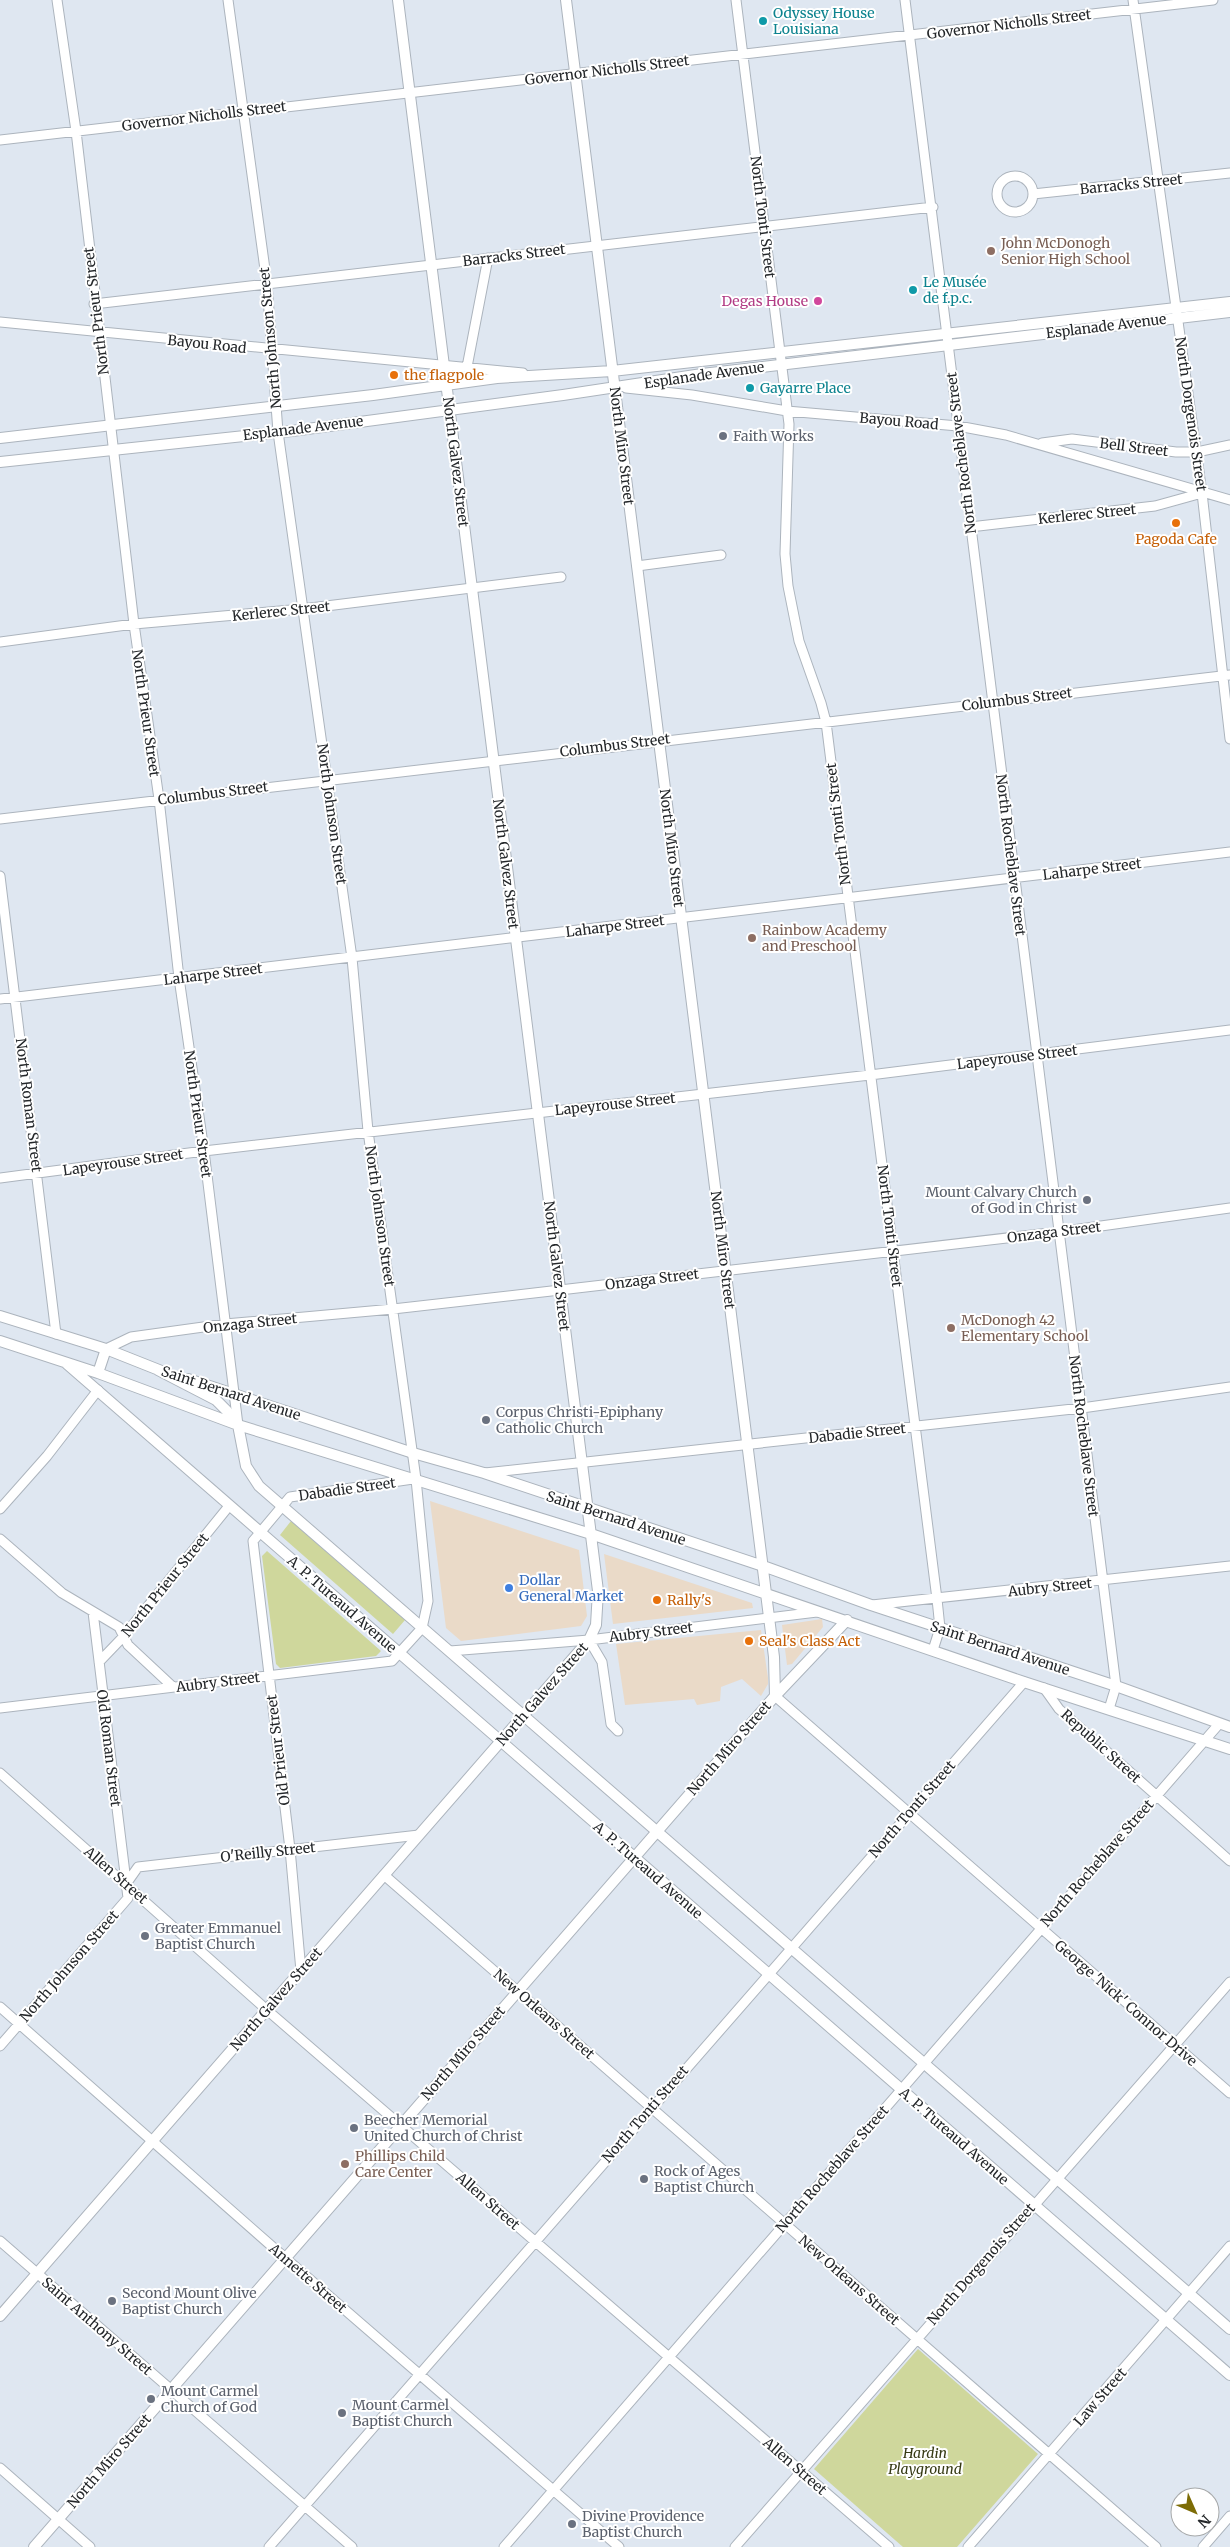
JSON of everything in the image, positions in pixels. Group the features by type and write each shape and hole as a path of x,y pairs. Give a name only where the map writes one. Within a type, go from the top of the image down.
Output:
{"street":[{"name":"North Prieur Street","path":"57,0 76,131 94,304 134,624 159,800 179,978 204,1151 238,1425"},
{"name":"North Johnson Street","path":"228,0 241,112 267,284 278,432 352,958 368,1131 416,1479 428,1601 422,1628"},
{"name":"North Galvez Street","path":"0,2316 589,1640 596,1625 598,1600 588,1509 398,0"},
{"name":"North Miro Street","path":"566,0 612,371 618,388 637,566 774,1657 775,1696"},
{"name":"North Tonti Street","path":"736,0 789,424 785,554 788,586 799,642 826,722 937,1599 940,1628 933,1650"},
{"name":"North Rocheblave Street","path":"905,0 933,207 970,527 1116,1686 1109,1709"},
{"name":"Governor Nicholls Street","path":"0,140 910,35 1134,4 1213,0"},
{"name":"North Dorgenois Street","path":"1134,4 1197,452 1226,675 1230,739"},
{"name":"Barracks Street","path":"1033,194 1230,173"},
{"path":"1016,175 1021,176 1030,183 1033,194 1028,206 1017,212 1005,209 1000,205 996,193 1000,182 1016,175"},
{"name":"Barracks Street","path":"94,304 933,207"},
{"path":"467,367 488,258"},
{"name":"Esplanade Avenue","path":"0,462 112,448 278,432 449,410 618,388 702,374 948,345 1176,313 1230,302"},
{"name":"Esplanade Avenue","path":"0,438 446,386 533,374 570,375 947,333 1176,313 1230,312"},
{"name":"Bayou Road","path":"0,322 273,351 533,374"},
{"name":"Bayou Road","path":"618,388 692,395 787,411 958,426 1037,444 1230,500"},
{"name":"Bell Street","path":"1037,444 1072,439 1176,452 1197,452 1230,445"},
{"name":"Kerlerec Street","path":"970,527 1155,506 1202,493"},
{"path":"637,566 721,555"},
{"name":"Kerlerec Street","path":"0,642 134,624 302,609 561,577"},
{"name":"Columbus Street","path":"0,819 659,740 1226,675"},
{"name":"Laharpe Street","path":"0,999 1230,852"},
{"name":"North Roman Street","path":"0,876 38,1174 56,1334"},
{"name":"Lapeyrouse Street","path":"0,1178 368,1131 870,1075 1230,1030"},
{"name":"Onzaga Street","path":"106,1349 131,1337 226,1324 393,1309 560,1290 1058,1232 1230,1208"},
{"name":"Saint Bernard Avenue","path":"0,1316 106,1349 158,1370 412,1453 484,1473 763,1566 870,1605 1116,1686 1230,1727"},
{"name":"Saint Bernard Avenue","path":"0,1341 98,1373 238,1425 591,1534 1024,1682 1230,1749"},
{"path":"98,1373 106,1349"},
{"name":"A. P. Tureaud Avenue","path":"67,1364 259,1533 1230,2375"},
{"path":"158,1370 216,1400 238,1425 246,1466 259,1486 1230,2329"},
{"name":"Dabadie Street","path":"484,1473 1082,1408 1230,1387"},
{"path":"0,1510 47,1456 98,1390"},
{"name":"Dabadie Street","path":"281,1505 290,1497 416,1479"},
{"path":"259,1533 281,1505"},
{"name":"North Prieur Street","path":"99,1662 123,1637 229,1506"},
{"name":"Old Prieur Street","path":"259,1533 253,1541 253,1548 290,1849 301,1971"},
{"path":"0,1539 62,1593 119,1627 128,1645 172,1687"},
{"name":"Aubry Street","path":"870,1605 1230,1566"},
{"name":"Old Roman Street","path":"94,1612 102,1695 126,1884"},
{"name":"Aubry Street","path":"450,1651 589,1640 822,1612"},
{"name":"North Miro Street","path":"34,2547 775,1696 846,1620"},
{"name":"Aubry Street","path":"0,1708 392,1661 422,1628"},
{"path":"589,1640 602,1662 611,1724 618,1731"},
{"name":"North Tonti Street","path":"268,2547 790,1947 1024,1682"},
{"name":"Republic Street","path":"1044,1688 1059,1709 1230,1861"},
{"name":"George 'Nick' Connor Drive","path":"775,1696 1230,2093"},
{"name":"North Rocheblave Street","path":"504,2547 1219,1724"},
{"name":"Allen Street","path":"0,1775 267,2010 889,2547"},
{"name":"O'Reilly Street","path":"126,1884 138,1867 419,1835"},
{"name":"New Orleans Street","path":"384,1875 917,2338 1049,2456 1156,2547"},
{"name":"North Johnson Street","path":"0,2046 128,1898 126,1884"},
{"name":"North Dorgenois Street","path":"735,2547 1033,2204 1176,2046 1230,1982"},
{"name":"Annette Street","path":"0,2007 285,2258 619,2547"},
{"name":"Saint Anthony Street","path":"0,2241 352,2547"},
{"name":"Law Street","path":"968,2547 1230,2246"},
{"path":"0,2468 90,2547"},
{"path":"1202,2547 1230,2516"}],"shaded area":[{"path":"430,1501 579,1550 587,1616 581,1626 461,1641 446,1628"},
{"path":"604,1554 752,1603 753,1608 613,1624"},
{"path":"822,1619 823,1627 792,1664 787,1665 782,1625"},
{"path":"761,1630 768,1684 761,1696 742,1679 721,1687 720,1701 697,1705 694,1699 625,1705 616,1644"}],"green space":[{"path":"291,1521 405,1620 393,1634 280,1535"},
{"path":"267,1551 381,1651 376,1656 280,1668 276,1664 262,1556"},
{"name":"Hardin Playground","path":"918,2349 1038,2454 957,2547 903,2547 814,2469"}],"place":[{"name":"Odyssey House Louisiana","path":"763,21"},
{"name":"John McDonogh Senior High School","path":"991,251"},
{"name":"Le Musée de f.p.c.","path":"913,290"},
{"name":"Degas House","path":"818,301"},
{"name":"the flagpole","path":"394,375"},
{"name":"Gayarre Place","path":"750,388"},
{"name":"Faith Works","path":"723,436"},
{"name":"Pagoda Cafe","path":"1176,523"},
{"name":"Rainbow Academy and Preschool","path":"752,938"},
{"name":"Mount Calvary Church of God in Christ","path":"1087,1200"},
{"name":"McDonogh 42 Elementary School","path":"951,1328"},
{"name":"Corpus Christi-Epiphany Catholic Church","path":"486,1420"},
{"name":"Dollar General Market","path":"509,1588"},
{"name":"Rally's","path":"657,1600"},
{"name":"Seal's Class Act","path":"749,1641"},
{"name":"Greater Emmanuel Baptist Church","path":"145,1936"},
{"name":"Beecher Memorial United Church of Christ","path":"354,2128"},
{"name":"Phillips Child Care Center","path":"345,2164"},
{"name":"Rock of Ages Baptist Church","path":"644,2179"},
{"name":"Second Mount Olive Baptist Church","path":"112,2301"},
{"name":"Mount Carmel Church of God","path":"151,2399"},
{"name":"Mount Carmel Baptist Church","path":"342,2413"},
{"name":"Divine Providence Baptist Church","path":"572,2524"}]}
